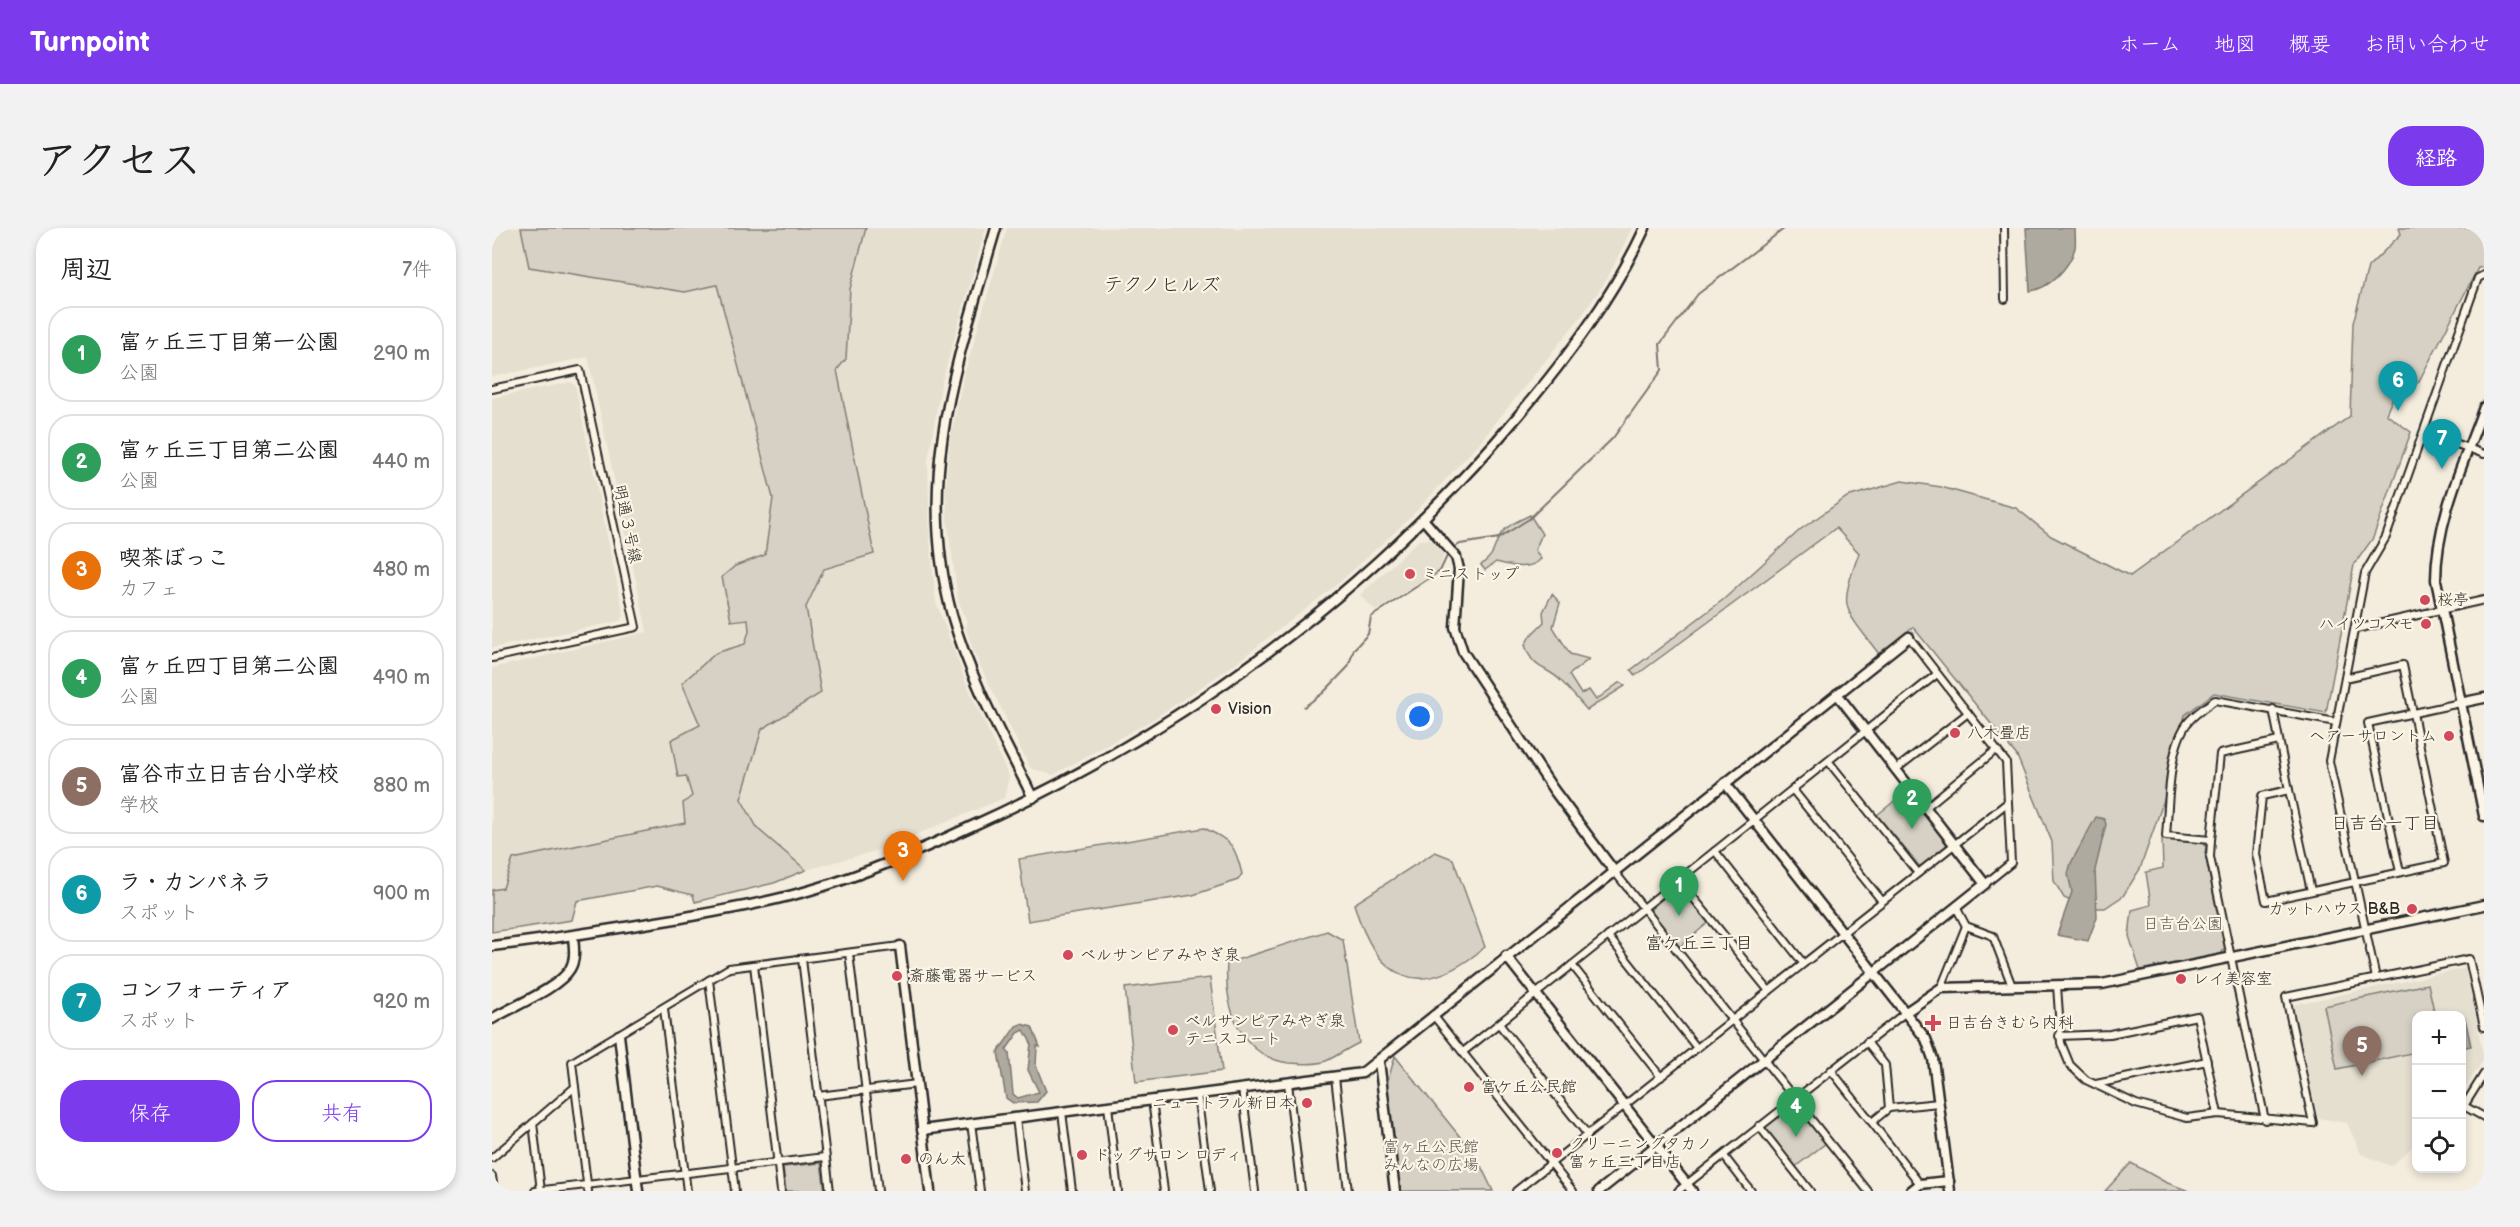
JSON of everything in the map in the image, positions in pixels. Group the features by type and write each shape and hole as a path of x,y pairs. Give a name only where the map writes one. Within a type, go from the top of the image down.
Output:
{"street":[{"path":"996,228 944,419 937,488 938,532 958,634 981,692 1032,798"},
{"path":"492,946 573,937 753,905 821,887 902,857 1032,798 1105,761 1164,726 1246,670 1308,623 1423,519 1491,448 1547,381 1620,278 1645,228"},
{"path":"2004,228 2005,299"},
{"path":"2376,978 2329,761 2365,573 2386,537 2478,278 2484,275"},
{"name":"明通３号線","path":"492,389 580,370 636,627 492,658"},
{"path":"2484,407 2439,543 2436,579 2484,816"},
{"path":"2424,432 2484,454"},
{"path":"1423,519 1456,557 1459,569 1455,627 1463,652 1547,780 1643,909 1868,1191"},
{"path":"2355,629 2484,600"},
{"path":"922,1130 1362,1073 1909,637 2006,762 2011,863 1599,1191"},
{"path":"2289,790 2262,796 2256,854 2266,900 2444,863 2403,665 2345,678"},
{"path":"1463,1052 1937,674"},
{"path":"1837,694 1985,884"},
{"path":"2400,872 2368,723 2484,698"},
{"path":"2211,840 2166,836 2172,772 2179,742 2189,721 2215,700 2336,722"},
{"path":"2273,710 2311,891"},
{"path":"1896,770 1968,712"},
{"path":"2265,1120 2210,857 2220,754 2279,741"},
{"path":"1925,808 1996,750"},
{"path":"1829,762 1918,873"},
{"path":"1725,783 1906,1012 1929,1045 1949,1186 1920,1184 1911,1191"},
{"path":"1793,790 1882,901"},
{"path":"1516,1191 2007,803"},
{"path":"1715,851 1803,963"},
{"path":"1679,880 1768,992"},
{"path":"1678,1191 1690,1187 1759,1126 1906,1012 1941,988 2102,984 2484,905"},
{"path":"1956,907 1966,926 1993,936 2012,986"},
{"path":"1941,988 1966,926"},
{"path":"1608,936 1697,1048"},
{"path":"492,1019 562,980 571,967 574,952 573,937"},
{"path":"588,1188 572,1062 729,969 900,946 930,1191"},
{"path":"849,953 878,1191"},
{"path":"1506,956 1690,1187"},
{"path":"802,959 830,1191"},
{"path":"2057,986 2060,1036 2070,1065 2077,1074 2136,1104 2187,1118 2218,1114 2313,1123 2286,997 2469,959 2482,1006 2484,1027"},
{"path":"754,965 781,1191"},
{"path":"1572,965 1661,1077"},
{"path":"709,980 735,1191"},
{"path":"664,1009 687,1191"},
{"path":"1433,1015 1573,1191"},
{"path":"2060,1036 2110,1034 2197,1016 2218,1114"},
{"path":"1499,1024 1588,1135"},
{"path":"619,1035 638,1191"},
{"path":"1868,1042 1885,1065 1889,1108"},
{"path":"1379,1061 1395,1191"},
{"path":"2094,1084 2207,1061"},
{"path":"1831,1070 1920,1184"},
{"path":"2484,1074 2463,1106 2484,1117"},
{"path":"1335,1077 1347,1191"},
{"path":"1288,1083 1301,1191"},
{"path":"818,1096 917,1084"},
{"path":"492,1158 575,1087"},
{"path":"1242,1088 1255,1191"},
{"path":"1197,1094 1210,1191"},
{"path":"1152,1100 1164,1191"},
{"path":"1872,1122 1889,1108 1939,1103"},
{"path":"1108,1106 1118,1191"},
{"path":"1062,1112 1072,1191"},
{"path":"1016,1118 1025,1191"},
{"path":"533,1123 541,1191"},
{"path":"971,1123 980,1191"},
{"path":"1759,1126 1810,1191"},
{"path":"1724,1156 1751,1191"},
{"path":"536,1191 588,1188 825,1157"},
{"path":"492,1176 494,1191"}],"shaded area":[{"path":"492,228 521,228 529,267 685,292 717,285 773,498 765,555 735,566 733,622 748,618 749,631 745,644 716,653 700,725 678,777 686,776 692,796 685,823 513,859 503,888 492,890 492,668 647,632 588,357 492,377"},
{"path":"866,228 986,228 941,385 928,461 930,540 936,602 965,680 1009,777 1004,798 879,850 806,870 758,829 741,799 762,729 821,693 806,607 824,569 874,553 837,370 846,359 850,289"},
{"path":"1007,228 1632,228 1607,279 1582,315 1481,441 1411,517 1340,582 1232,666 1152,720 1053,775 1030,768 974,653 966,629 967,622 958,600 947,518 946,487 950,440 963,379"},
{"path":"2026,228 2075,228 2075,248 2064,269 2051,282 2030,291"},
{"path":"570,382 575,385 624,616 620,621 492,648 492,398"},
{"path":"1430,539 1444,554 1439,570 1376,611 1360,595 1419,540"},
{"path":"2096,817 2104,819 2106,824 2095,870 2097,917 2088,941 2057,935 2072,892 2068,874 2071,863"},
{"path":"2466,968 2484,1059 2466,1087 2466,1011 2412,1011 2412,1148 2391,1166 2361,1154 2347,1123 2318,1118 2292,1005"},
{"path":"2466,1023 2471,1046 2466,1047"},
{"path":"1021,1024 1032,1027 1040,1047 1037,1046 1036,1066 1046,1091 1037,1102 1013,1103 1006,1098 998,1052 1016,1026","holes":["1024,1030 1031,1043 1028,1070 1039,1092 1018,1098 1013,1094 1009,1053 1006,1050 1018,1033"]}],"green space":[{"path":"521,228 866,228 850,289 846,359 837,370 874,554 824,569 806,607 821,693 762,729 741,799 758,829 806,870 774,883 695,902 693,895 657,886 577,901 572,920 492,932 492,890 503,888 513,859 685,823 683,803 692,796 686,776 678,777 671,740 700,725 682,683 716,653 745,644 749,631 748,619 731,621 722,577 735,566 765,555 773,498 717,285 685,292 529,267"},
{"path":"2399,228 2484,228 2484,267 2478,268 2418,383 2401,379 2386,414 2411,432 2373,538 2354,565 2326,713 2214,693 2185,715 2166,794 2140,869 2123,896 2105,908 2085,908 2064,898 2054,881 2052,842 2017,756 1913,627 1879,654 1858,626 1851,616 1847,598 1848,586 1859,553 1836,528 1635,676 1631,670 1724,599 1801,529 1847,497 1902,481 1941,487 2016,508 2051,536 2130,576 2350,416 2353,323 2368,267 2401,234"},
{"path":"1530,515 1542,534 1535,550 1541,559 1526,566 1496,562 1485,570 1481,565 1492,553 1504,531"},
{"path":"1552,594 1560,603 1553,627 1570,654 1589,659 1569,675 1581,694 1589,690 1596,700 1620,682 1625,686 1587,710 1556,676 1536,664 1525,645 1530,636 1544,622 1543,612"},
{"path":"1907,791 1947,842 1946,847 1920,867 1877,815"},
{"path":"1204,828 1231,845 1242,874 1238,880 1193,895 1028,921 1019,859"},
{"name":"日吉台公園","path":"2162,839 2202,843 2206,846 2205,853 2225,948 2221,954 2140,970 2129,936 2132,910 2151,905 2146,872 2163,868"},
{"path":"1435,852 1453,859 1485,947 1462,964 1440,974 1421,978 1404,975 1388,966 1375,951 1354,904"},
{"path":"1676,887 1681,887 1708,923 1678,948 1650,910"},
{"path":"1327,931 1343,940 1359,1043 1318,1063 1289,1063 1272,1058 1247,1040 1238,1026 1228,996 1227,963"},
{"name":"ベルサンピアみやぎ泉 テニスコート","path":"1210,978 1222,1071 1136,1082 1125,988"},
{"path":"2428,984 2434,1011 2412,1011 2412,1053 2337,1069 2324,1006"},
{"name":"富ヶ丘公民館 みんなの広場","path":"1395,1056 1477,1158 1493,1191 1400,1191 1387,1084"},
{"path":"1792,1105 1798,1106 1826,1143 1795,1167 1765,1130 1766,1124"},
{"path":"821,1163 825,1191 786,1191 783,1167"},
{"path":"2131,1163 2165,1182 2189,1191 2105,1191"}],"waterway":[{"path":"1457,546 1499,538 1529,519 1613,438 1662,370 1660,344 1698,294 1785,228"},
{"path":"1304,707 1323,693 1348,667 1354,649 1368,634 1371,617 1440,571 1447,556"}],"place":[{"name":"ラ・カンパネラ","path":"2398,411"},
{"name":"コンフォーティア","path":"2442,469"},
{"name":"ミニストップ","path":"1410,574"},
{"name":"桜亭","path":"2425,600"},
{"name":"ハイツコスモ","path":"2426,624"},
{"name":"Vision","path":"1216,709"},
{"name":"八木畳店","path":"1955,733"},
{"name":"ヘアーサロントム","path":"2449,736"},
{"name":"富ヶ丘三丁目第二公園","path":"1912,829"},
{"name":"喫茶ぼっこ","path":"903,881"},
{"name":"カットハウス B&B","path":"2412,909"},
{"name":"富ヶ丘三丁目第一公園","path":"1679,916"},
{"name":"ベルサンピアみやぎ泉","path":"1068,955"},
{"name":"斎藤電器サービス","path":"897,976"},
{"name":"レイ美容室","path":"2181,979"},
{"name":"日吉台きむら内科","path":"1933,1023"},
{"name":"ベルサンピアみやぎ泉 テニスコート","path":"1173,1030"},
{"name":"富谷市立日吉台小学校","path":"2362,1076"},
{"name":"富ケ丘公民館","path":"1469,1087"},
{"name":"ニュートラル新日本","path":"1307,1103"},
{"name":"富ヶ丘四丁目第二公園","path":"1796,1137"},
{"name":"クリーニングタカノ 富ヶ丘三丁目店","path":"1557,1153"},
{"name":"ドッグサロン ロディ","path":"1082,1155"},
{"name":"のん太","path":"906,1159"}],"district":[{"name":"テクノヒルズ","path":"1162,285"},
{"name":"日吉台一丁目","path":"2385,823"},
{"name":"富ケ丘三丁目","path":"1699,943"}]}
